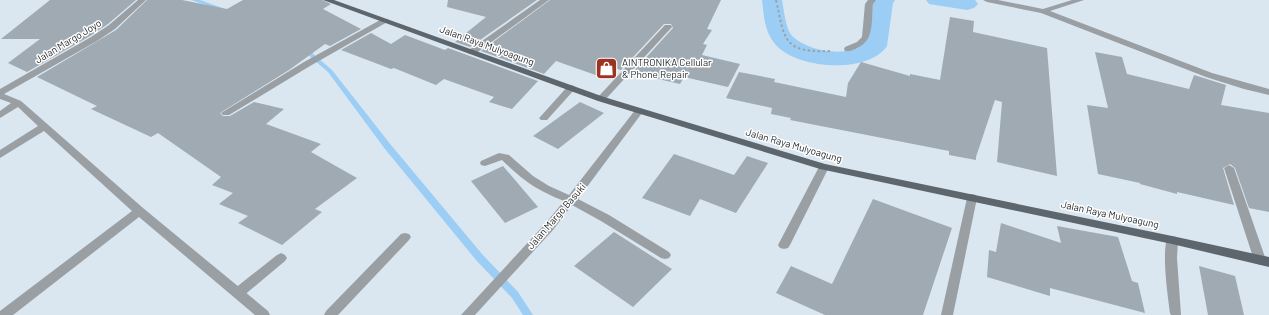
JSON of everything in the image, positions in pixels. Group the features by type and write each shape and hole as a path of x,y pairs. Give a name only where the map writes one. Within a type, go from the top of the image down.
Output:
{"main road":[{"name":"Jalan Raya Mulyoagung","path":"327,0 601,99 824,167 1172,240 1264,261"}],"street":[{"name":"Jalan Margo Joyo","path":"0,93 94,39 112,27 142,0"},
{"path":"472,52 545,0"},
{"path":"848,50 860,44 866,37 869,4 872,0"},
{"path":"987,0 1043,11 1209,75 1269,92"},
{"path":"1043,11 1080,0"},
{"path":"226,113 307,64 385,21"},
{"path":"601,99 668,27"},
{"path":"544,118 571,88"},
{"path":"0,96 18,103 139,211 238,293 257,313"},
{"path":"0,115 18,103"},
{"name":"Jalan Margo Basuki","path":"467,315 571,200 639,111"},
{"path":"0,155 44,127"},
{"path":"485,163 499,156 505,157 529,179 545,189 571,200 605,218 665,254"},
{"path":"784,245 824,167"},
{"path":"1229,168 1264,261"},
{"path":"947,315 972,198"},
{"path":"4,315 139,211"},
{"path":"330,315 406,236"},
{"path":"1172,240 1171,258 1176,313"},
{"path":"238,293 281,258"}],"path":[{"path":"776,0 784,36 792,44 814,51 830,52 848,50"}],"building":[{"path":"50,0 136,0 108,24 90,36 27,72 8,63 40,39 1,39"},
{"path":"147,0 182,0 227,9 243,0 322,0 331,4 323,9 361,29 330,46 325,44 289,70 220,113 223,116 230,116 254,102 284,109 266,124 321,144 311,152 357,178 315,209 322,212 282,245 238,223 248,216 219,204 233,193 212,185 221,177 158,133 151,137 91,109 97,106 37,77 116,30"},
{"path":"448,0 537,0 470,47 455,42 486,17 447,7"},
{"path":"550,0 721,0 707,29 712,30 703,44 707,45 702,55 740,64 728,87 684,77 680,84 632,73 673,28 671,24 664,24 621,70 614,68 604,78 556,61 544,74 481,51"},
{"path":"950,17 974,21 973,32 1047,48 1057,176 997,162 1002,102 995,100 976,160 949,155 949,151 790,120 791,118 771,114 772,108 726,98 739,72 775,79 774,82 846,97 848,83 861,62 910,76 910,74 940,80"},
{"path":"371,33 391,44 405,35 445,50 448,48 538,81 512,109 489,102 494,97 444,79 436,85 394,68 391,69 341,50"},
{"path":"1095,52 1122,57 1127,74 1189,89 1194,75 1226,85 1221,105 1269,113 1269,212 1249,208 1235,168 1230,164 1223,168 1234,205 1177,192 1177,194 1140,183 1098,174 1087,105 1108,108"},
{"path":"580,102 604,113 558,149 533,136"},
{"path":"674,154 734,175 747,156 768,163 736,213 700,199 690,216 642,198"},
{"path":"503,166 538,207 505,223 471,181"},
{"path":"873,199 952,228 923,315 825,315 776,293 791,266 832,284"},
{"path":"1001,223 1061,243 1057,226 1118,237 1132,281 1138,283 1145,313 1050,288 1050,296 987,277 989,250 996,252"},
{"path":"614,232 672,269 633,307 574,266"},
{"path":"1199,266 1235,276 1244,315 1208,315"}],"waterway":[{"path":"194,0 222,9"},
{"path":"772,0 779,33 789,45 814,56 832,59 849,58 876,46 883,2 885,0"},
{"path":"936,0 967,4"},
{"path":"302,47 330,71 388,147 479,257 515,295 528,315"}],"place":[{"name":"AINTRONIKA Cellular & Phone Repair","path":"606,68"}]}
